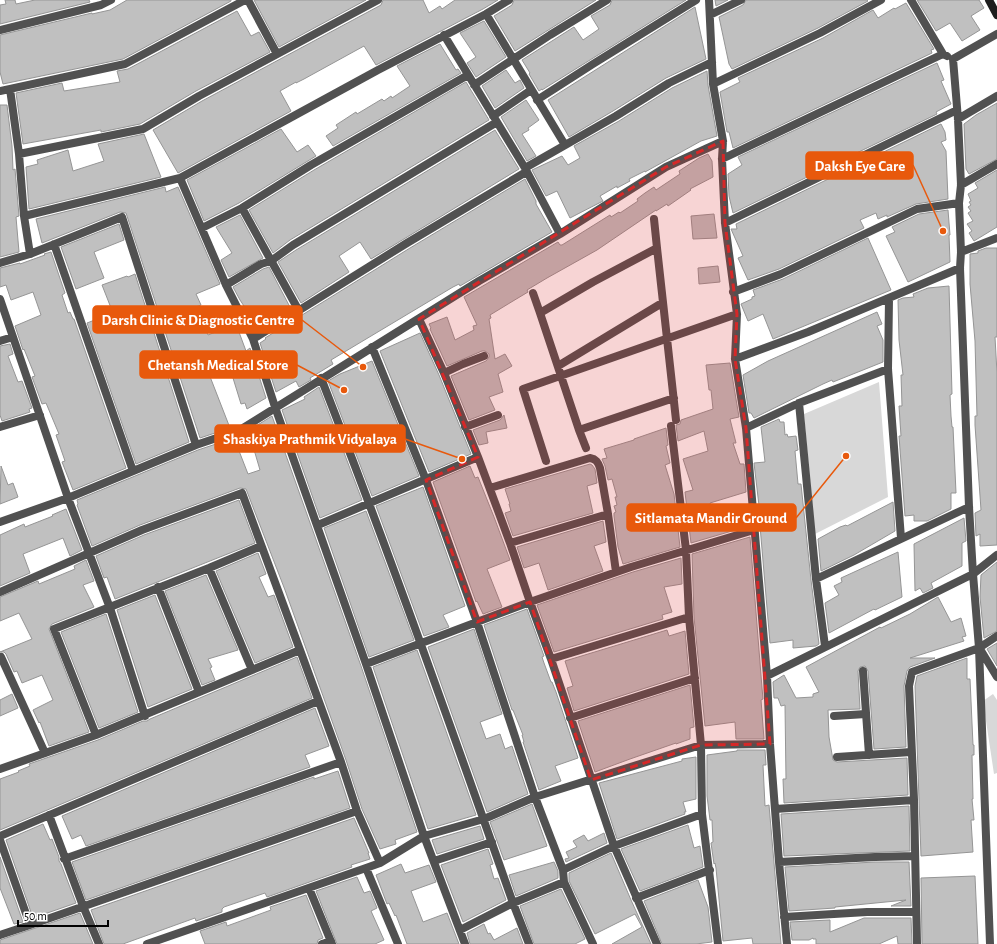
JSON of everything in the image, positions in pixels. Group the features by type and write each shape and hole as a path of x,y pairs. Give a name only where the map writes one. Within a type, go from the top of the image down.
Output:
{"main road":[{"path":"989,0 997,15"}],"street":[{"path":"0,30 101,5 111,0"},
{"path":"0,91 125,64 246,0 277,54"},
{"path":"19,154 143,129 199,96 378,0"},
{"path":"24,216 180,178 270,128 486,14 509,0"},
{"path":"474,85 607,0"},
{"path":"537,100 696,0"},
{"path":"709,0 713,84 723,141 722,159 725,223 736,314 735,359 746,428 779,862 787,944"},
{"path":"710,15 741,0"},
{"path":"713,84 820,33 881,0"},
{"path":"911,0 943,54 953,59"},
{"path":"486,14 565,145"},
{"path":"953,59 997,34"},
{"path":"444,35 526,170 560,234"},
{"path":"722,159 943,54"},
{"path":"953,59 961,185 959,203 961,252 960,268 969,507 972,574 979,648 990,944"},
{"path":"253,339 565,145 669,83 712,62"},
{"path":"202,228 242,208 311,165 468,75"},
{"path":"10,89 19,154 24,216 30,254"},
{"path":"226,285 261,264 271,261 293,245 495,119 531,90"},
{"path":"958,119 997,96"},
{"path":"725,223 957,110"},
{"path":"0,522 68,498 196,445 240,430 479,281 560,234 666,167 723,141"},
{"path":"961,185 997,164"},
{"path":"180,178 226,285 253,339 275,407 318,525 424,836 465,944"},
{"path":"733,292 781,274 917,209 959,203"},
{"path":"242,208 299,310"},
{"path":"0,263 30,254 122,217 196,445"},
{"path":"654,219 662,303 674,398 673,423 686,550 689,617 700,746 702,814 718,944"},
{"path":"961,252 997,238"},
{"path":"54,244 133,471"},
{"path":"540,313 593,282 657,248"},
{"path":"735,359 808,332 960,268"},
{"path":"533,293 586,448"},
{"path":"0,299 68,498 88,554 110,608 145,716"},
{"path":"889,299 888,369 902,538"},
{"path":"558,366 662,303"},
{"path":"546,461 523,390 736,314"},
{"path":"419,319 444,373 490,488 551,659 614,846 657,944"},
{"path":"0,341 13,337"},
{"path":"372,347 426,480 477,622 535,797 563,870 564,882 593,944"},
{"path":"444,373 484,356"},
{"path":"746,428 799,403 888,369"},
{"path":"322,378 422,644 513,903 529,944"},
{"path":"579,430 674,398"},
{"path":"799,403 816,579 825,646"},
{"path":"0,427 40,414"},
{"path":"465,427 498,415"},
{"path":"318,525 478,457"},
{"path":"490,488 590,458 595,459 600,468 616,572"},
{"path":"0,592 142,530 242,493 341,762 357,811 380,862"},
{"path":"816,579 969,507"},
{"path":"510,543 608,514"},
{"path":"366,664 530,602 616,572 754,530"},
{"path":"96,735 54,630 158,587 210,568 261,546"},
{"path":"766,676 972,574 997,555"},
{"path":"210,568 252,670"},
{"path":"158,587 199,692"},
{"path":"551,659 689,617"},
{"path":"917,944 915,912 914,800 909,686 912,672 979,648 997,636"},
{"path":"979,648 997,678"},
{"path":"0,769 145,716 300,650"},
{"path":"1,657 45,753"},
{"path":"863,671 869,755"},
{"path":"570,718 695,678"},
{"path":"0,836 318,701"},
{"path":"834,716 866,714"},
{"path":"147,944 366,868 380,862 424,836 484,819 535,797 700,746 770,744"},
{"path":"837,757 911,752"},
{"path":"64,859 341,762"},
{"path":"775,809 914,800"},
{"path":"0,935 357,811"},
{"path":"563,870 614,846 702,814"},
{"path":"49,815 64,859 99,944"},
{"path":"0,840 30,925"},
{"path":"434,861 492,842"},
{"path":"779,862 915,856"},
{"path":"366,868 398,944"},
{"path":"636,898 710,870"},
{"path":"460,930 513,903 564,882"},
{"path":"309,888 332,942 322,944"},
{"path":"784,917 867,912 915,912"}],"highlighted area":[{"path":"723,141 725,223 737,314 735,359 746,428 770,744 701,745 591,780 530,602 477,622 426,480 478,457 419,319 666,167"}],"shaded area":[{"path":"879,382 888,497 815,534 804,414"},
{"path":"993,694 997,700 997,773 994,774 983,701"}],"building":[{"path":"5,0 15,0 16,4 35,0 89,0 90,2 0,24 0,5 6,4"},
{"path":"127,0 231,1 123,59 3,84 0,72 0,35 110,10"},
{"path":"254,0 366,0 279,47"},
{"path":"383,0 423,0 429,13 440,6 442,9 455,0 498,0 376,65 364,46 296,82 280,91 291,111 178,173 153,130 202,101 381,5"},
{"path":"514,0 596,0 515,51 494,16 512,5"},
{"path":"612,0 686,0 539,91 522,60 574,27 583,40 599,29 591,16 610,5"},
{"path":"715,0 728,0 716,6"},
{"path":"746,0 868,1 818,28 732,69 729,64 719,17 743,5"},
{"path":"917,0 979,0 984,8 971,16 980,30 962,41 950,23 936,31"},
{"path":"906,3 934,49 931,50 932,53 733,148 729,132 727,132 720,92 740,82 738,78 823,38 873,10 878,18 894,8 895,9"},
{"path":"695,7 706,59 666,78 569,137 548,100"},
{"path":"237,11 251,36 259,32 270,52 196,91 140,124 101,132 101,130 23,144 16,93 62,83 64,91 120,82 117,71 128,69"},
{"path":"484,21 506,57 476,77 467,63 476,57 460,33"},
{"path":"440,44 456,70 458,69 461,73 333,146 326,136 338,128 336,125 356,112 357,114 382,99 384,101 391,96 392,98 410,86 397,66"},
{"path":"937,63 944,80 941,81 951,104 936,112 937,114 733,213 729,196 728,174 742,165 738,157"},
{"path":"506,70 515,83 520,80 524,88 495,108 482,86"},
{"path":"707,71 717,136 701,141 645,172 629,179 630,181 617,188 617,186 600,196 603,201 570,218 557,191 546,196 532,170 562,156 568,165 580,158 574,146 619,121 672,88"},
{"path":"466,82 489,120 290,240 273,253 249,210 314,170"},
{"path":"526,100 539,120 528,128 529,130 522,134 536,156 527,161 501,117"},
{"path":"997,103 997,159 969,174 966,169 964,124"},
{"path":"0,105 7,105 19,216 16,217 19,252 0,257"},
{"path":"941,124 945,132 946,140 941,142 946,151 948,199 916,204 887,217 887,215 878,219 876,213 860,220 864,228 779,269 748,280 738,258 743,256 731,229 737,229 736,224"},
{"path":"281,129 297,152 308,145 316,156 239,203 204,221 187,180"},
{"path":"495,130 519,169 371,259 360,242 339,256 349,272 301,303 278,262"},
{"path":"144,134 161,177 29,209 26,167 38,164 37,160 68,150 73,171 104,161 98,144"},
{"path":"708,154 712,161 713,177 690,189 691,190 668,206 667,204 656,210 597,250 527,290 528,292 490,315 491,318 489,319 495,359 505,354 512,366 498,374 503,392 489,397 495,410 469,420 451,376 486,361 489,354 482,351 447,366 429,324 447,317 455,340 474,330 473,326 477,325 464,297 558,242 562,245 610,215 611,217 619,212 620,213 638,201 637,199 645,193 654,187 656,190 680,174 679,171"},
{"path":"997,170 997,227 974,241 969,233 972,231 967,224 973,221 968,213 971,211 968,207 971,205 969,202 971,201 968,194 978,188 975,183"},
{"path":"525,179 536,201 536,204 552,232 460,286 459,284 453,287 331,360 333,364 310,378 311,380 299,387 296,381 276,392 260,343 266,339 265,338"},
{"path":"165,187 166,192 178,187 220,284 196,294 201,305 196,307 208,335 236,324 246,351 250,348 266,398 247,409 245,403 241,404 229,365 209,374 230,428 200,438 126,213 120,212 42,243 36,219"},
{"path":"948,210 950,262 908,282 886,236 895,232 892,227 919,214"},
{"path":"714,214 717,238 693,239 691,216"},
{"path":"240,215 263,258 229,277 221,260 232,253 216,227"},
{"path":"119,224 124,240 94,252 104,278 76,289 61,247"},
{"path":"868,238 891,290 773,339 763,314 748,321 741,304 755,296 753,290 783,279"},
{"path":"986,248 997,248 997,337 995,337 997,373 997,545 980,546 980,534 976,536 975,513 981,510 975,425 975,416 977,416 975,341 970,284 970,254 978,253 978,251"},
{"path":"51,252 65,293 62,295 68,313 70,312 74,319 126,468 73,490 62,462 65,461 56,435 59,434 46,403 42,404 32,377 35,376 24,349 23,350 15,326 41,315 33,292 11,300 6,285 0,287 0,268 20,264"},
{"path":"718,266 720,282 699,284 698,268"},
{"path":"269,267 291,309 259,329 233,287"},
{"path":"135,274 189,442 136,464 87,323 113,313 102,285"},
{"path":"949,286 952,394 950,395 956,493 951,493 951,509 927,521 914,521 914,515 905,516 899,436 901,436 899,406 902,406 901,375 903,375 899,340 898,300 914,297 913,294 928,288"},
{"path":"877,312 882,324 877,326 883,340 883,362 833,382 832,380 754,418 751,413 749,413 743,375 768,361"},
{"path":"420,333 471,454 429,472 380,351"},
{"path":"10,344 13,354 8,356 18,382 22,381 32,408 29,409 30,412 2,421 0,415 0,346"},
{"path":"372,361 419,476 372,496 328,381 340,374"},
{"path":"730,363 739,417 730,419 736,443 733,443 740,464 744,464 746,492 710,503 718,526 748,517 749,526 691,543 685,492 693,490 683,459 708,451 704,431 678,441 676,425 680,424 681,420 713,409 706,365"},
{"path":"319,387 362,500 320,518 282,410 305,399 304,397"},
{"path":"504,415 507,428 486,432 488,443 479,445 473,430 500,420"},
{"path":"272,416 361,666 417,832 395,840 396,844 380,849 362,809 285,590 246,489 240,488 140,525 92,546 77,505 77,500 198,450 234,438 248,474 260,470 250,436 255,434 256,426"},
{"path":"779,419 780,422 784,422 785,435 787,434 788,437 796,436 798,450 795,451 798,484 801,484 819,644 816,646 793,648 793,640 770,643 760,514 754,463 765,462 761,427"},
{"path":"666,428 668,445 666,446 670,463 665,465 674,494 680,547 623,564 618,547 614,516 614,513 616,512 614,506 617,505 615,497 617,497 612,479 608,480 602,459 607,458 604,449"},
{"path":"590,464 595,469 597,483 587,486 593,513 513,536 505,513 511,511 505,489"},
{"path":"1,466 8,485 13,483 18,497 0,504"},
{"path":"470,466 475,478 478,477 510,560 487,569 502,607 483,614 477,601 476,602 433,482"},
{"path":"423,487 465,606 443,615 449,627 424,636 376,506"},
{"path":"239,500 255,543 115,599 107,577 104,578 96,556 144,535"},
{"path":"893,502 895,531 854,555 821,571 818,539"},
{"path":"66,509 82,550 70,556 63,538 23,554 30,573 0,586 0,535 24,524 25,527 53,516 52,515"},
{"path":"366,511 414,640 369,657 324,528"},
{"path":"964,518 966,541 962,543 962,566 931,583 933,588 923,593 920,588 915,591 914,544"},
{"path":"603,521 606,542 594,546 603,571 548,590 539,563 524,568 517,547"},
{"path":"750,537 763,699 761,700 764,739 736,739 735,722 705,726 694,617 692,554"},
{"path":"898,552 902,597 875,610 874,609 829,633 825,603 839,595 834,586 842,582 841,578"},
{"path":"258,553 266,574 259,577 268,597 274,595 293,647 255,663 216,571"},
{"path":"681,558 682,584 664,587 672,612 662,615 663,619 554,652 537,605 633,572"},
{"path":"86,560 94,581 83,585 94,607 52,624 49,629 89,732 49,746 40,722 39,723 33,710 53,700 42,675 22,683 17,671 14,672 6,654 4,652 0,652 32,639 19,613 0,621 0,597 38,581 39,584 75,569 74,566"},
{"path":"997,562 997,631 984,638 980,597 981,575"},
{"path":"206,575 238,650 208,659 212,667 210,668 215,680 202,685 165,591"},
{"path":"155,595 192,689 148,707 117,610"},
{"path":"938,597 951,622 961,618 966,636 962,637 964,641 910,658 935,658 910,667 907,671 904,686 906,747 874,749 868,671 865,666 860,667 858,671 860,709 828,710 829,737 833,760 837,762 907,758 908,795 784,803 783,779 786,779 785,705 781,706 778,698 774,698 773,682 784,675 796,698 813,697 813,694 819,692 806,667 880,627 881,628 910,614"},
{"path":"527,609 544,656 542,657 544,663 556,692 578,758 555,766 561,781 539,790 523,742 523,735 512,710 484,625"},
{"path":"106,614 138,712 99,728 61,632"},
{"path":"474,629 502,714 480,722 486,739 500,734 505,749 512,746 528,794 487,812 428,647"},
{"path":"667,630 669,636 685,631 689,674 574,711 567,688 573,686 565,661"},
{"path":"997,643 997,666 987,649"},
{"path":"417,650 476,815 428,829 373,667"},
{"path":"297,657 312,698 0,830 0,779 19,772 18,771 30,766 29,764 98,740 143,721 147,721"},
{"path":"967,658 967,679 970,679 974,745 974,755 972,755 972,799 974,820 971,820 973,852 921,856 915,686 917,676"},
{"path":"690,685 694,727 690,728 690,739 595,772 578,721"},
{"path":"12,694 18,708 0,716 0,700"},
{"path":"315,708 329,746 305,755 310,767 86,846 81,835 72,839 62,816"},
{"path":"737,750 765,750 766,765 763,765 765,806 769,805 781,944 753,944 752,938 723,941 716,868 711,843 713,842 712,820 710,820 707,796 707,755"},
{"path":"696,757 696,799 683,802 686,812 684,812 685,814 617,839 599,783 682,761 682,759"},
{"path":"338,771 350,808 86,900 72,862 314,777 314,779"},
{"path":"532,804 547,846 504,860 490,822"},
{"path":"909,806 910,851 784,856 781,814"},
{"path":"354,818 369,853 370,859 351,865 352,867 267,897 265,893 224,907 222,912 196,921 195,918 123,944 104,944 91,910"},
{"path":"43,824 50,840 52,839 76,903 33,918 6,840"},
{"path":"688,825 694,848 700,846 703,867 640,891 621,849"},
{"path":"480,826 484,839 437,854 432,840"},
{"path":"604,833 607,843 566,862 565,859 569,858 566,852 577,847 573,841 584,835 588,841"},
{"path":"488,849 493,864 490,865 494,879 498,878 506,900 463,922 441,865"},
{"path":"611,853 651,944 612,944 642,927 635,914 595,934 569,881 569,873"},
{"path":"0,857 23,922 14,924 0,888"},
{"path":"554,862 558,871 558,878 516,896 509,875"},
{"path":"875,862 909,862 911,906 891,906 906,900 835,908 789,911 785,867"},
{"path":"401,864 405,873 429,865 436,882 411,891 423,922 447,913 459,944 407,944 396,915 395,916 389,903 387,904 376,875"},
{"path":"975,876 978,944 922,944 921,878"},
{"path":"357,877 364,893 370,891 377,908 371,911 384,940 375,944 337,944 316,891"},
{"path":"698,880 708,907 712,942 696,944 662,944 644,901"},
{"path":"561,889 585,939 575,944 534,944 520,906"},
{"path":"306,895 323,938 318,940 317,944 205,944 200,931 226,922 227,926 271,910 270,907"},
{"path":"80,913 93,944 0,944 0,940"},
{"path":"864,918 911,918 912,944 898,944 897,936 879,944 816,944 816,939 813,938 809,940 792,940 790,922 830,920 830,932"},
{"path":"484,924 488,934 490,933 494,940 517,928 523,944 470,944 467,933"}],"place":[{"name":"Daksh Eye Care","path":"943,231"},
{"name":"Darsh Clinic & Diagnostic Centre","path":"363,367"},
{"name":"Chetansh Medical Store","path":"344,390"},
{"name":"Sitlamata Mandir Ground","path":"846,456"},
{"name":"Shaskiya Prathmik Vidyalaya","path":"462,459"}]}
